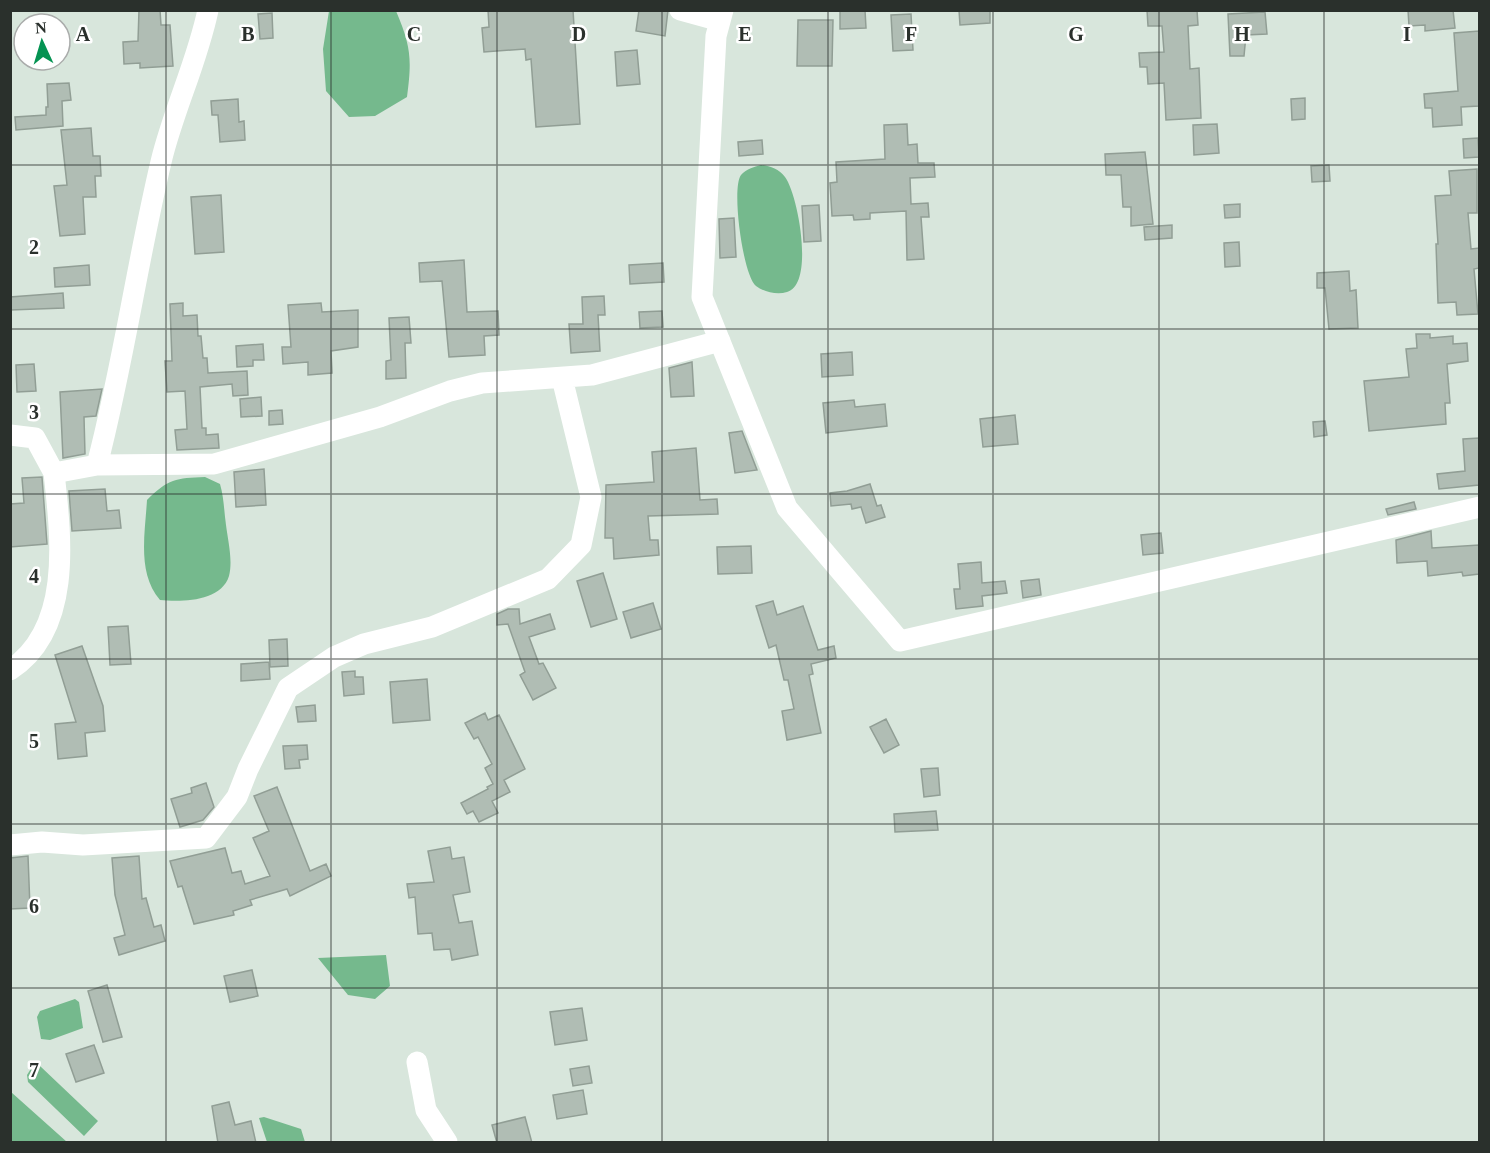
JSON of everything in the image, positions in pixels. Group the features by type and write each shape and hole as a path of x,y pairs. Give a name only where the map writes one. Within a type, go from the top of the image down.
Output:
{"street":[{"path":"97,465 161,160 181,94 201,44 208,10"},
{"path":"680,10 722,16 716,36 702,297 787,508 900,641 1479,507"},
{"path":"54,473 97,465 214,464 380,417 450,391 482,383 592,375 720,341"},
{"path":"10,844 42,842 83,845 206,838 237,797 248,769 288,688 344,653 364,645 432,627 548,579 580,545 591,497 562,378"},
{"path":"10,435 35,438 54,473 61,536 56,587 45,633 21,663 10,670"},
{"path":"417,1062 426,1110 447,1143"}],"shaded area":[{"path":"329,11 396,11 409,53 410,72 407,97 375,116 349,117 326,91 323,49"},
{"path":"761,165 774,168 785,177 795,201 799,219 802,257 800,273 795,286 783,293 763,290 756,286 751,279 743,250 738,213 738,183 743,173"},
{"path":"205,477 220,484 230,557 229,576 225,585 209,596 179,601 160,600 148,578 145,565 147,500 173,481"},
{"path":"386,955 390,986 375,999 348,995 318,958"},
{"path":"75,999 79,1002 83,1028 50,1040 41,1039 37,1017 40,1011"},
{"path":"40,1066 98,1121 84,1136 28,1082 27,1075 32,1067"},
{"path":"11,1092 67,1142 11,1142"},
{"path":"264,1117 301,1129 305,1142 267,1142 259,1118"}],"building":[{"path":"139,10 160,10 161,25 170,25 173,66 140,68 140,63 124,64 123,42 138,41"},
{"path":"488,10 573,10 580,124 536,127 531,59 526,60 525,49 484,52 482,28 489,27"},
{"path":"639,10 668,10 665,36 636,31"},
{"path":"840,10 865,10 866,28 840,29"},
{"path":"959,10 990,10 990,23 960,25"},
{"path":"1147,10 1197,10 1198,25 1188,26 1190,69 1199,68 1201,118 1166,120 1164,83 1148,84 1147,67 1140,67 1139,53 1164,52 1162,26 1148,26"},
{"path":"1408,10 1453,10 1455,28 1425,31 1425,25 1409,26"},
{"path":"1265,12 1267,34 1246,35 1244,56 1230,56 1228,14"},
{"path":"272,13 273,38 260,39 258,14"},
{"path":"911,14 913,50 893,51 891,15"},
{"path":"798,20 833,20 832,66 797,66"},
{"path":"1479,31 1479,106 1461,107 1462,125 1433,127 1432,108 1425,108 1424,94 1458,91 1454,33"},
{"path":"637,50 640,84 617,86 615,52"},
{"path":"69,83 71,100 62,101 63,126 16,130 15,117 46,115 47,84"},
{"path":"1305,98 1305,119 1292,120 1291,99"},
{"path":"238,99 239,122 244,121 245,140 220,142 218,115 212,115 211,101"},
{"path":"907,124 908,145 917,144 918,163 934,163 935,177 910,178 911,204 928,203 929,217 921,217 924,259 907,260 906,211 870,213 870,219 854,220 853,215 832,216 830,183 837,182 836,162 885,159 884,125"},
{"path":"1217,124 1219,153 1194,155 1193,125"},
{"path":"91,128 93,156 100,156 101,176 95,176 96,197 83,197 85,234 60,236 54,186 67,185 61,130"},
{"path":"1478,138 1479,157 1464,158 1463,139"},
{"path":"762,140 763,154 739,156 738,142"},
{"path":"1145,152 1153,224 1131,226 1131,207 1123,207 1121,175 1106,175 1105,154"},
{"path":"1329,165 1330,181 1312,182 1311,166"},
{"path":"1477,169 1477,213 1468,213 1471,249 1479,248 1479,268 1474,269 1478,314 1457,315 1456,302 1438,303 1435,196 1451,195 1449,171"},
{"path":"221,195 224,252 195,254 191,197"},
{"path":"1240,204 1240,217 1225,218 1224,205"},
{"path":"819,205 821,241 804,242 802,206"},
{"path":"734,218 736,257 720,258 719,219"},
{"path":"1172,225 1172,238 1145,240 1144,227"},
{"path":"1239,242 1240,266 1225,267 1224,243"},
{"path":"464,260 467,312 498,311 499,335 484,336 485,355 449,357 442,281 420,282 419,263"},
{"path":"663,263 664,282 630,284 629,265"},
{"path":"89,265 90,285 55,287 54,268"},
{"path":"1349,271 1350,291 1356,290 1358,328 1329,329 1325,288 1317,288 1317,273"},
{"path":"63,293 64,308 10,310 10,297"},
{"path":"604,296 605,315 598,315 600,351 571,353 569,324 583,324 582,297"},
{"path":"183,303 183,316 197,315 198,336 201,336 203,358 207,358 208,373 247,371 248,395 233,396 232,384 200,387 202,428 206,428 206,435 218,434 219,448 177,450 175,430 187,429 185,391 167,392 165,361 172,361 170,304"},
{"path":"321,303 322,312 358,310 358,347 331,351 332,373 308,375 308,362 283,364 282,347 291,347 288,305"},
{"path":"662,311 663,327 640,328 639,312"},
{"path":"409,317 411,343 405,343 406,378 386,379 386,361 391,360 389,318"},
{"path":"1416,334 1430,334 1430,338 1453,336 1453,344 1467,343 1468,361 1447,364 1450,403 1445,403 1446,424 1369,431 1364,381 1409,377 1406,349 1417,348"},
{"path":"263,344 264,360 253,360 253,366 237,367 236,346"},
{"path":"852,352 853,375 822,377 821,354"},
{"path":"692,362 694,396 671,397 669,368"},
{"path":"34,364 36,391 17,392 16,365"},
{"path":"102,389 96,416 84,417 85,454 63,458 60,392"},
{"path":"261,397 262,416 241,417 240,399"},
{"path":"854,400 855,407 885,404 887,426 826,433 823,403"},
{"path":"282,410 283,424 269,425 269,411"},
{"path":"1015,415 1018,444 983,447 980,419"},
{"path":"1325,421 1327,435 1314,437 1313,422"},
{"path":"742,431 757,470 735,473 729,433"},
{"path":"1479,438 1479,485 1439,489 1437,474 1465,471 1463,439"},
{"path":"696,448 700,500 717,499 718,514 648,516 650,540 658,540 659,555 614,559 613,538 605,538 606,485 654,482 652,452"},
{"path":"264,469 266,505 236,507 234,472"},
{"path":"42,477 47,544 10,547 10,504 24,503 22,478"},
{"path":"870,484 877,506 881,505 885,517 866,523 861,507 852,509 851,504 831,506 830,493"},
{"path":"105,489 107,511 119,510 121,528 72,531 69,491"},
{"path":"1414,502 1416,509 1388,515 1386,509"},
{"path":"1431,531 1432,548 1479,545 1479,574 1463,576 1462,572 1428,576 1427,561 1397,563 1396,540"},
{"path":"1161,533 1163,553 1143,555 1141,535"},
{"path":"751,546 752,573 718,574 717,547"},
{"path":"981,562 982,583 1005,581 1007,593 982,596 983,606 956,609 954,589 960,589 958,564"},
{"path":"603,573 617,619 591,627 577,581"},
{"path":"1039,579 1041,595 1023,598 1021,581"},
{"path":"773,601 777,615 803,606 818,650 834,646 836,658 811,664 813,674 809,675 821,733 787,740 782,711 794,709 788,680 784,680 776,645 769,648 756,606"},
{"path":"653,603 661,629 631,638 623,612"},
{"path":"508,609 519,609 520,624 550,614 555,629 529,637 539,664 543,663 556,688 533,700 520,675 525,672 508,624 497,625 497,614"},
{"path":"128,626 131,664 110,665 108,627"},
{"path":"287,639 288,666 270,667 269,640"},
{"path":"82,646 103,706 105,731 85,733 87,756 58,759 55,724 76,722 55,655"},
{"path":"269,662 270,679 241,681 241,664"},
{"path":"355,671 355,677 363,677 364,694 344,696 342,672"},
{"path":"427,679 430,720 393,723 390,682"},
{"path":"315,705 316,721 298,722 296,707"},
{"path":"485,713 488,720 499,715 525,769 504,780 510,792 492,801 498,813 479,822 473,811 467,814 461,803 493,784 485,768 492,764 478,737 474,739 465,723"},
{"path":"886,719 899,745 884,753 870,727"},
{"path":"307,745 308,759 299,760 300,768 285,769 283,746"},
{"path":"938,768 940,795 924,797 921,769"},
{"path":"206,783 214,807 203,820 180,827 171,799 192,793 191,788"},
{"path":"277,787 310,871 326,864 331,876 290,896 287,889 250,900 252,905 233,911 234,915 194,924 182,886 178,887 170,861 225,848 232,873 241,871 245,884 270,876 253,838 269,831 254,796"},
{"path":"936,811 938,830 895,832 894,814"},
{"path":"450,847 452,859 464,857 470,892 453,895 459,923 472,921 478,955 452,960 450,949 434,950 432,933 418,934 415,897 409,898 407,884 434,882 428,851"},
{"path":"28,856 30,908 10,909 10,858"},
{"path":"139,856 142,899 146,898 154,927 161,925 165,941 119,955 114,938 125,935 115,895 112,858"},
{"path":"252,970 258,996 230,1002 224,976"},
{"path":"107,985 122,1037 103,1042 88,991"},
{"path":"582,1008 587,1040 555,1045 550,1012"},
{"path":"94,1045 104,1073 76,1082 66,1054"},
{"path":"589,1066 592,1083 573,1086 570,1069"},
{"path":"583,1090 587,1114 557,1119 553,1095"},
{"path":"229,1102 235,1125 251,1121 256,1143 218,1143 212,1106"},
{"path":"525,1117 532,1143 497,1143 492,1125"}]}
